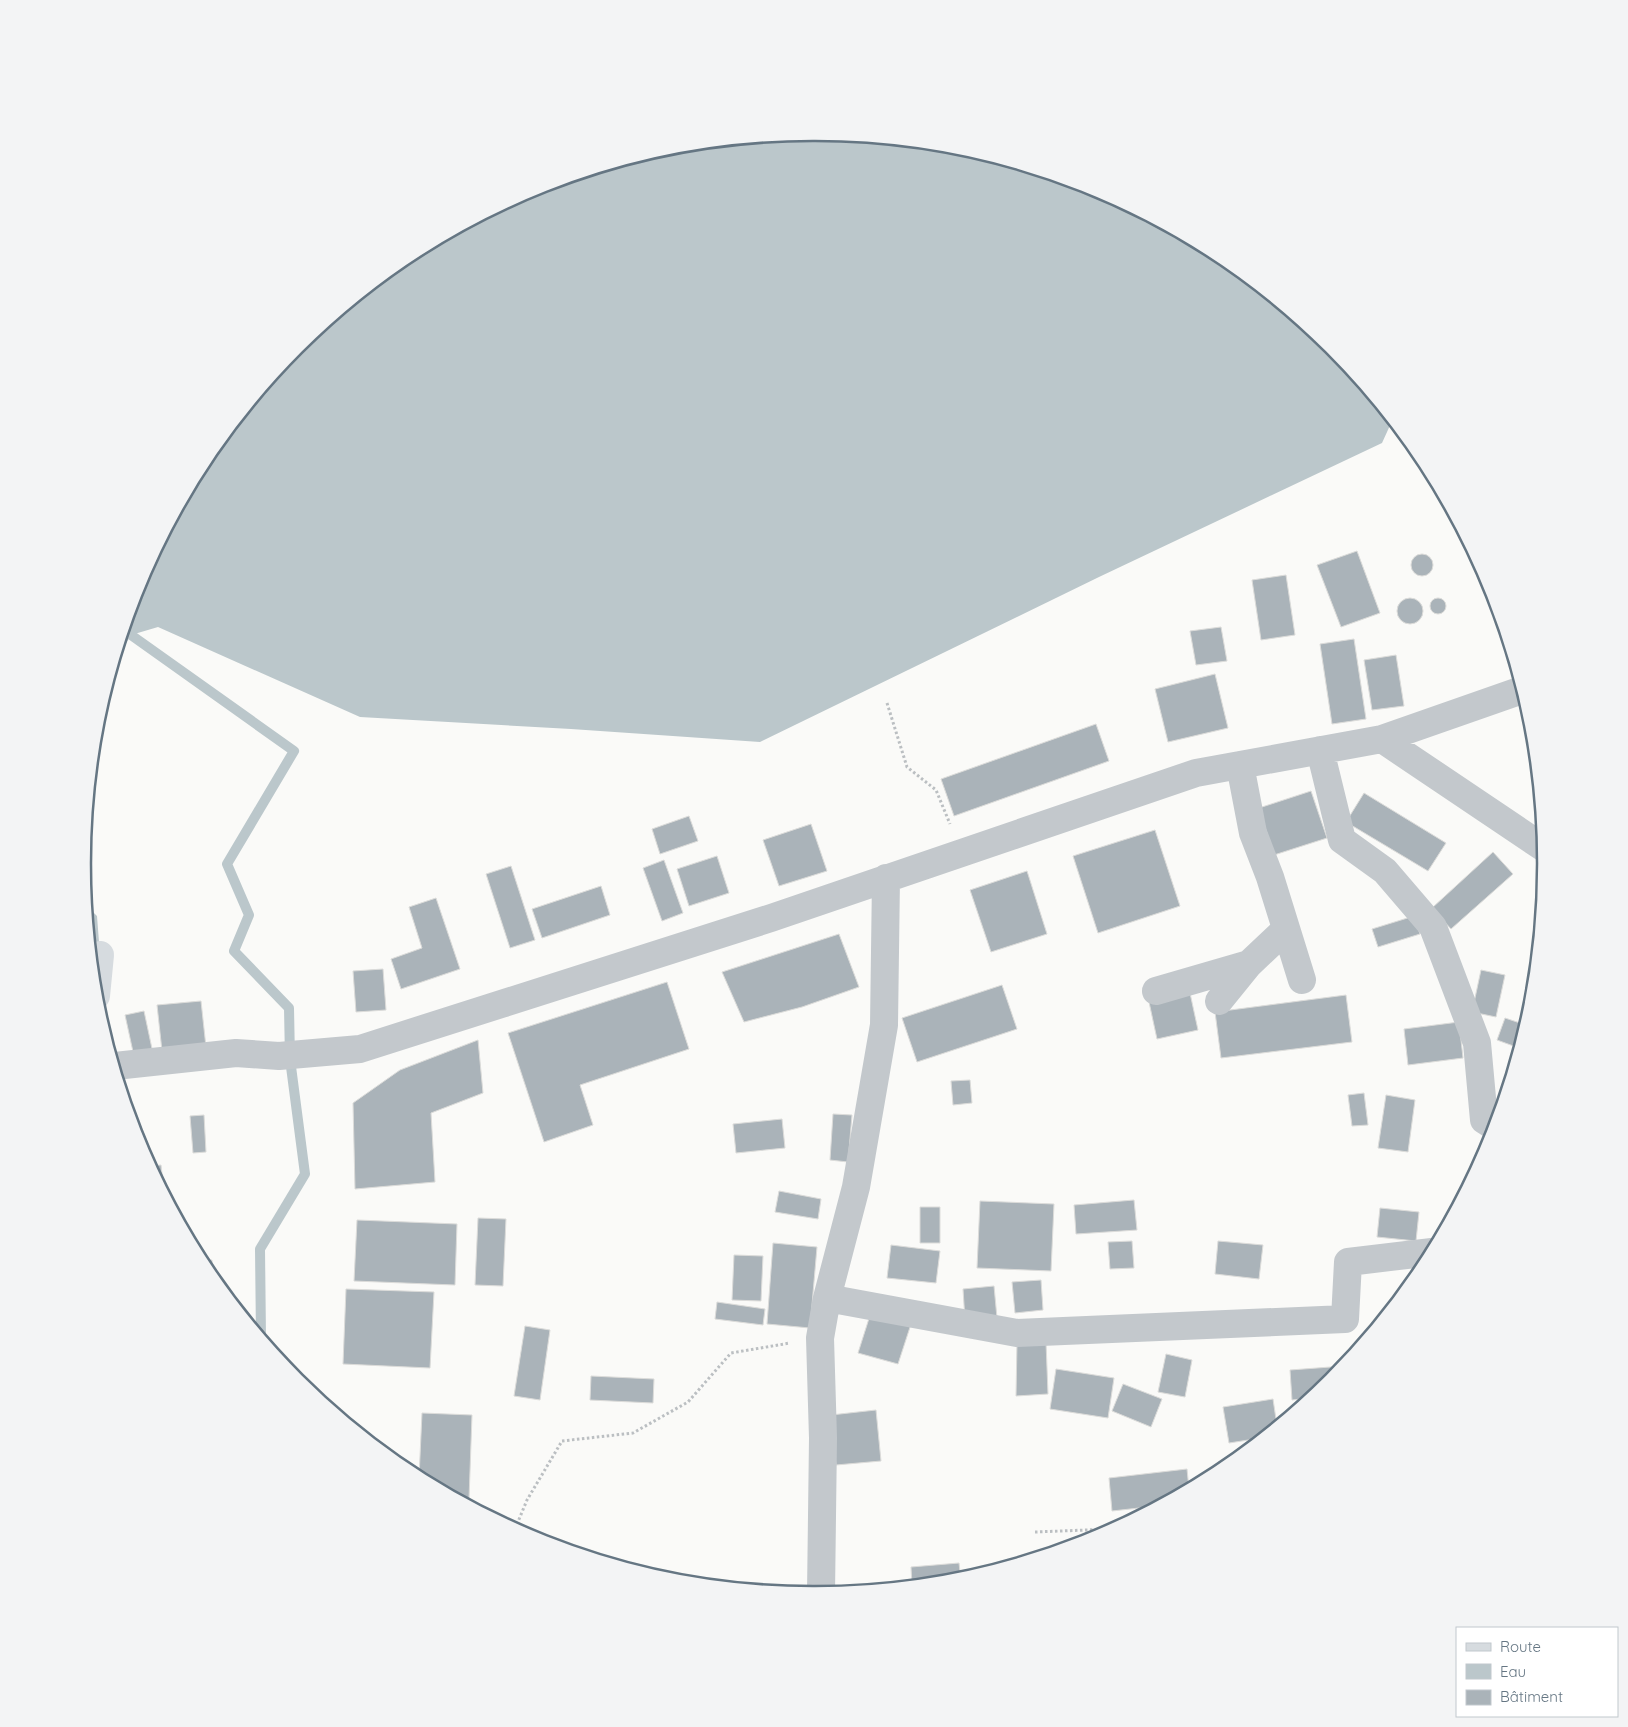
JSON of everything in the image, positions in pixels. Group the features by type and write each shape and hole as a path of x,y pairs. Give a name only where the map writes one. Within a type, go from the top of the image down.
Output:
{"main road":[{"path":"99,968 100,955"}],"street":[{"path":"120,1065 236,1053 291,1055 360,1049 771,918 1196,773 1382,739 1516,692"},
{"path":"1382,739 1536,843"},
{"path":"1320,750 1342,840 1385,871 1434,928 1477,1044 1484,1120 1488,1123"},
{"path":"1240,765 1253,833 1270,877 1302,980"},
{"path":"821,1586 823,1438 820,1338 827,1298 856,1187 884,1025 886,878"},
{"path":"1219,1001 1250,964 1286,930"},
{"path":"1156,991 1250,964"},
{"path":"827,1298 1016,1333 1345,1319 1348,1262 1422,1253"}],"path":[{"path":"887,703 907,767 936,790 962,852"},
{"path":"518,1522 527,1500 562,1441 633,1433 688,1402 731,1353 820,1338"},
{"path":"1035,1532 1092,1531"}],"water":[{"path":"814,141 861,142 908,147 1001,165 1091,196 1134,215 1175,238 1216,263 1254,290 1291,320 1325,352 1357,387 1389,427 1382,443 1099,577 760,742 360,717 158,627 131,635 126,643 146,587 166,544 188,502 213,462 271,387 303,352 337,320 412,263 494,215 582,179 627,165 720,147 767,142"},
{"path":"93,912 97,916 100,955 97,956"}],"building":[{"path":"1357,551 1380,613 1341,627 1317,565"},
{"path":"1422,554 1430,557 1433,565 1430,573 1422,576 1414,573 1411,565 1414,557"},
{"path":"1286,575 1295,635 1261,640 1252,580"},
{"path":"1410,598 1419,602 1423,611 1419,620 1410,624 1401,620 1397,611 1401,602"},
{"path":"1435,598 1441,598 1446,603 1444,612 1435,614 1430,609 1430,603"},
{"path":"1221,627 1227,661 1196,665 1190,631"},
{"path":"1354,639 1366,719 1332,724 1320,644"},
{"path":"1396,655 1404,706 1372,710 1364,660"},
{"path":"1215,674 1228,728 1168,742 1155,689"},
{"path":"1096,724 1109,761 954,816 941,779"},
{"path":"1311,791 1327,838 1274,855 1259,808"},
{"path":"1364,793 1446,843 1428,871 1346,822"},
{"path":"689,816 698,841 660,854 652,829"},
{"path":"811,824 827,871 779,886 763,840"},
{"path":"1155,830 1180,906 1098,933 1073,856"},
{"path":"1493,852 1513,874 1451,929 1432,908"},
{"path":"717,856 729,893 689,906 677,869"},
{"path":"664,860 683,913 662,921 643,868"},
{"path":"511,866 535,940 510,948 486,874"},
{"path":"1027,871 1047,934 991,952 970,890"},
{"path":"601,886 610,915 542,938 532,909"},
{"path":"436,898 460,969 401,989 391,959 422,948 409,907"},
{"path":"1414,916 1420,934 1378,947 1372,929"},
{"path":"839,934 859,987 802,1007 744,1022 722,972"},
{"path":"383,969 386,1010 356,1012 353,971"},
{"path":"1481,970 1505,975 1496,1017 1472,1012"},
{"path":"667,982 689,1049 580,1085 593,1125 544,1142 508,1033"},
{"path":"1002,985 1017,1029 917,1062 902,1018"},
{"path":"1190,993 1198,1030 1157,1039 1149,1002"},
{"path":"1346,995 1352,1042 1221,1058 1215,1012"},
{"path":"201,1001 206,1047 162,1051 157,1005"},
{"path":"144,1011 154,1058 135,1061 125,1015"},
{"path":"1505,1018 1519,1023 1513,1046 1497,1040"},
{"path":"1459,1022 1463,1058 1408,1065 1404,1029"},
{"path":"478,1040 483,1093 431,1113 435,1182 355,1189 353,1103 400,1070"},
{"path":"970,1080 972,1103 953,1105 951,1081"},
{"path":"1364,1093 1368,1125 1352,1126 1348,1095"},
{"path":"1386,1095 1415,1100 1408,1152 1378,1148"},
{"path":"833,1114 852,1115 848,1162 830,1160"},
{"path":"204,1115 206,1152 193,1153 190,1116"},
{"path":"782,1119 785,1148 736,1153 733,1124"},
{"path":"158,1165 161,1165 162,1175"},
{"path":"779,1191 821,1199 818,1219 775,1212"},
{"path":"1134,1200 1137,1230 1076,1234 1074,1205"},
{"path":"980,1201 1054,1204 1051,1271 977,1268"},
{"path":"920,1207 940,1207 940,1243 920,1243"},
{"path":"1380,1208 1419,1212 1416,1241 1377,1237"},
{"path":"478,1218 506,1219 503,1286 475,1285"},
{"path":"357,1220 457,1224 455,1285 354,1281"},
{"path":"1132,1241 1134,1268 1110,1269 1108,1242"},
{"path":"1218,1241 1263,1245 1259,1279 1215,1274"},
{"path":"773,1243 817,1247 810,1328 767,1324"},
{"path":"891,1245 940,1251 936,1283 887,1278"},
{"path":"734,1255 763,1256 761,1301 732,1300"},
{"path":"1041,1280 1043,1310 1015,1313 1012,1282"},
{"path":"994,1286 997,1318 965,1320 963,1289"},
{"path":"346,1289 434,1292 430,1368 343,1364"},
{"path":"717,1302 765,1309 763,1325 715,1319"},
{"path":"872,1309 912,1321 898,1364 858,1353"},
{"path":"525,1326 550,1330 540,1400 514,1396"},
{"path":"1017,1342 1046,1342 1048,1394 1016,1396"},
{"path":"1166,1354 1192,1360 1185,1397 1158,1392"},
{"path":"1332,1367 1299,1399 1292,1400 1290,1370"},
{"path":"1056,1369 1114,1378 1108,1418 1050,1409"},
{"path":"591,1376 654,1379 653,1403 590,1400"},
{"path":"1123,1384 1162,1399 1151,1427 1112,1411"},
{"path":"1273,1399 1276,1419 1250,1440 1229,1443 1223,1407"},
{"path":"876,1410 881,1461 836,1465 831,1415"},
{"path":"422,1413 472,1415 469,1498 419,1469"},
{"path":"1187,1469 1188,1481 1142,1508 1112,1511 1109,1478"},
{"path":"959,1563 960,1571 912,1579 911,1567"}],"waterway":[{"path":"129,633 294,751 227,864 249,915 234,951 289,1008 290,1059 305,1174 260,1249 261,1328"}]}
